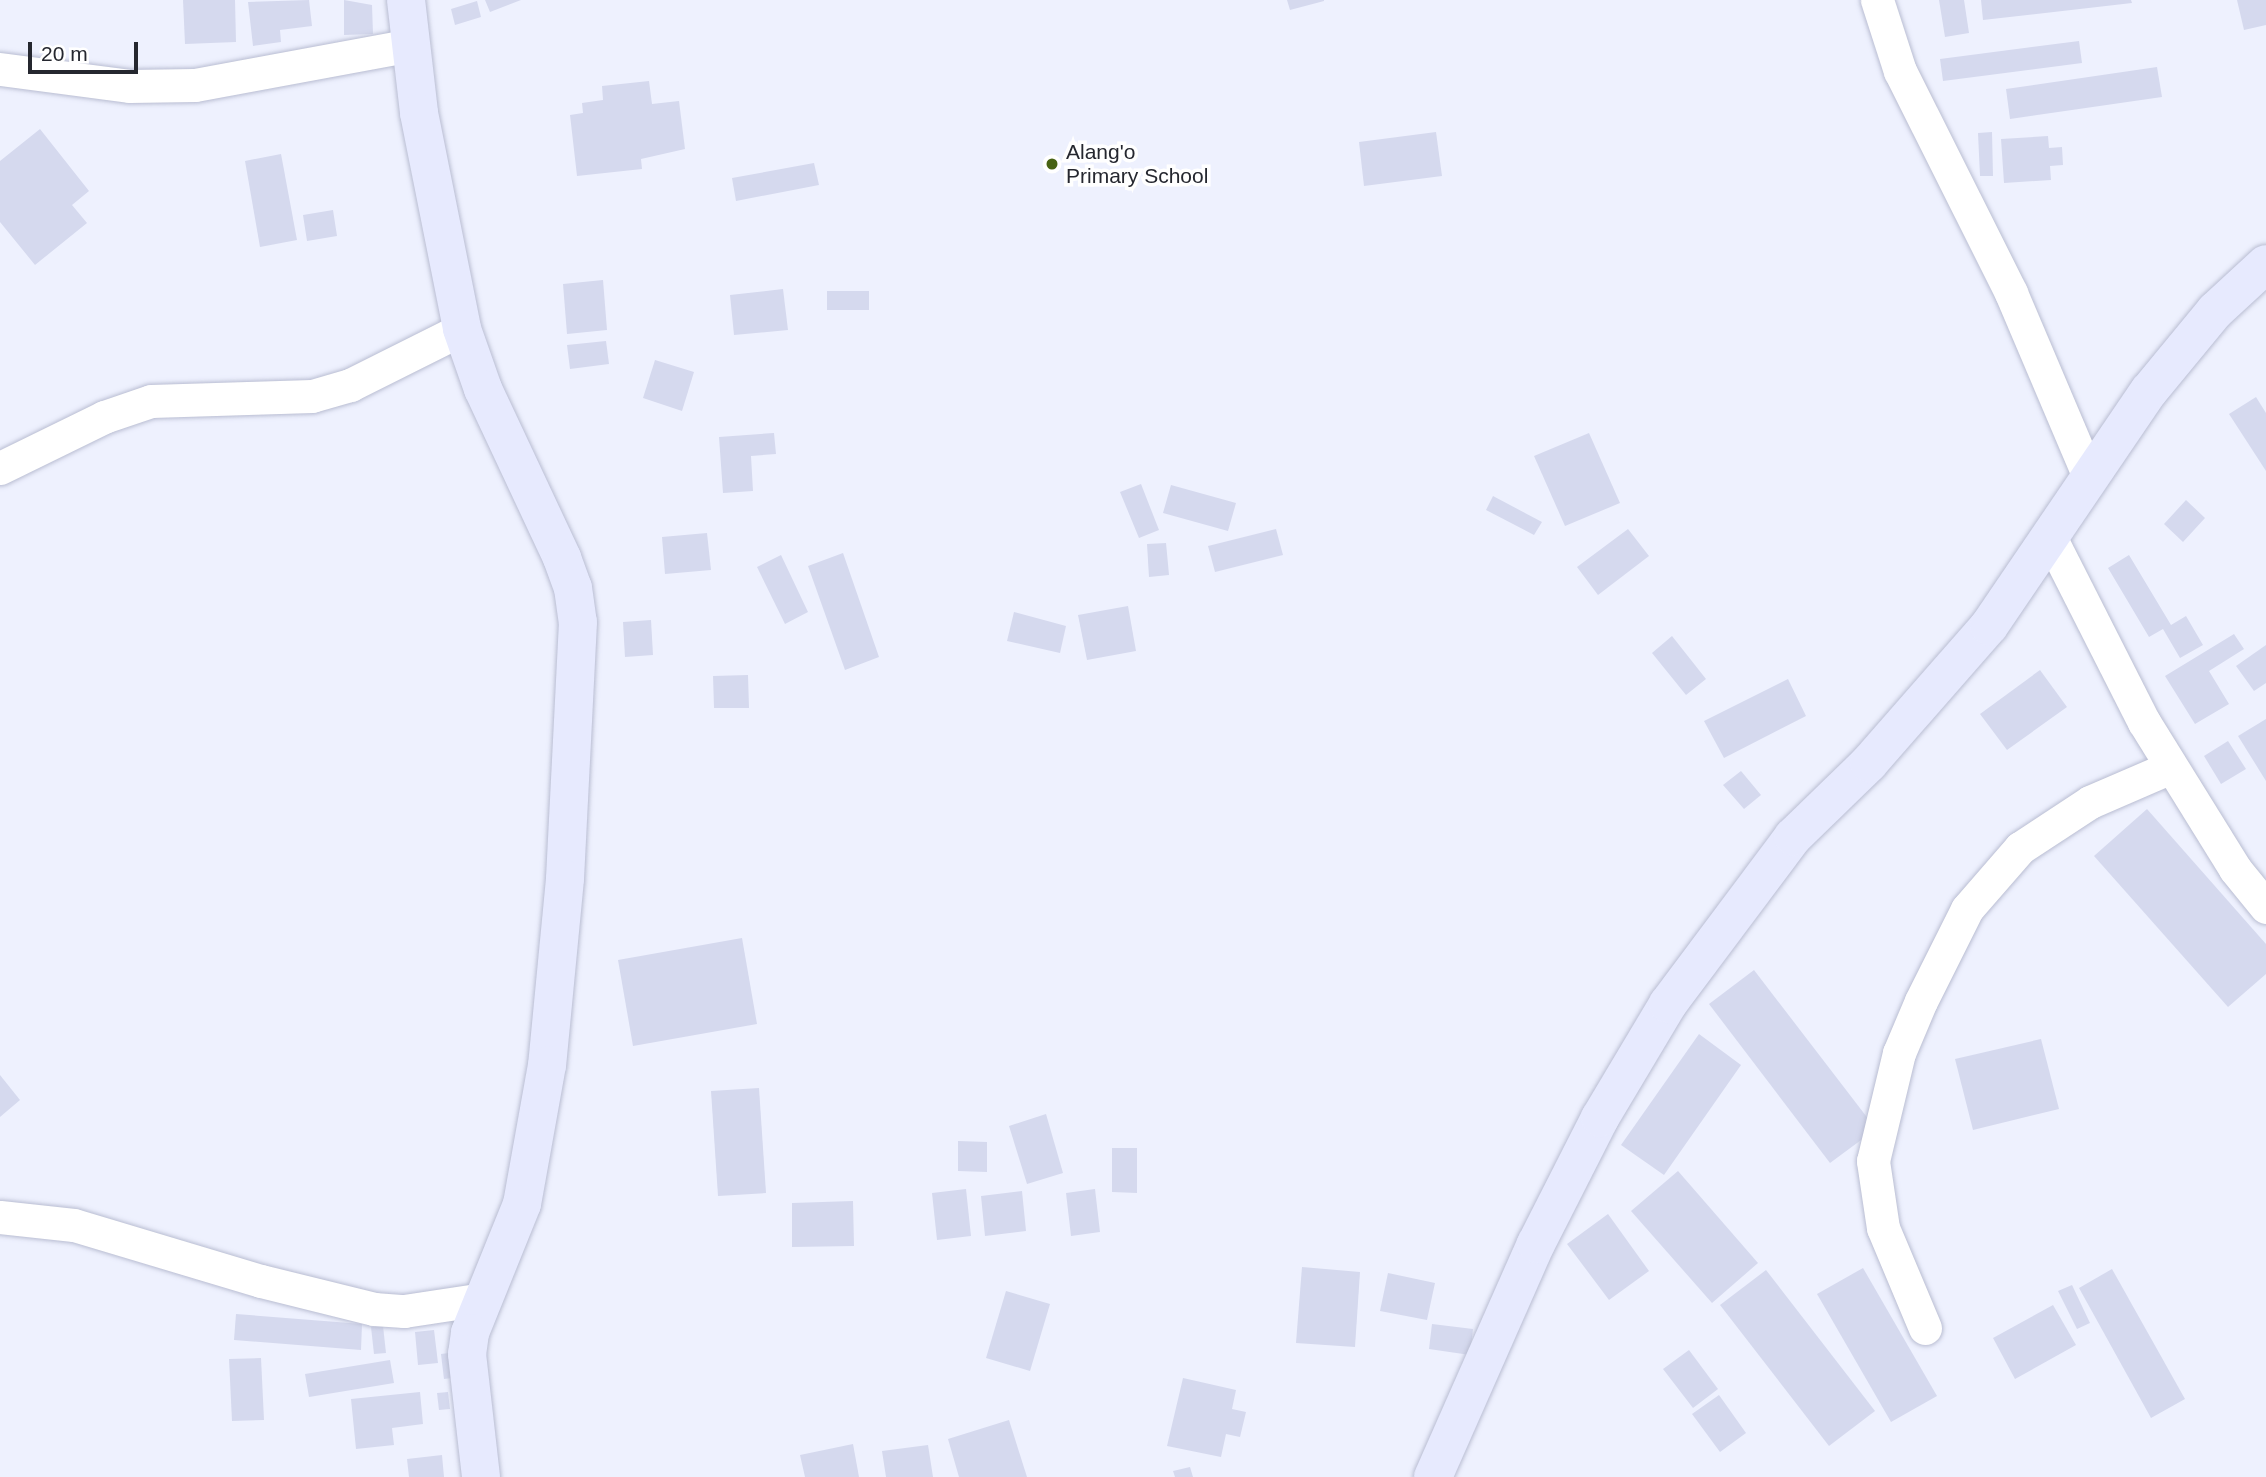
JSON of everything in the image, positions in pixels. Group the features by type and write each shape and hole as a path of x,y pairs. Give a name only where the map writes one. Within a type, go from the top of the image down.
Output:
{"street":[{"path":"406,0 419,113 462,329 483,389 562,558 573,588 578,622 565,879 547,1066 522,1204 483,1299 467,1354 481,1477"},
{"path":"1877,0 1900,71 2011,293 2089,477"},
{"path":"0,69 129,86 195,85 411,45"},
{"path":"1433,1477 1536,1244 1600,1118 1668,1004 1793,837 1869,762 1989,626 2150,391 2215,311 2266,264"},
{"path":"0,468 104,417 151,401 312,396 350,385 462,329"},
{"path":"2051,539 2171,766 2235,869 2266,907"},
{"path":"1925,1328 1883,1228 1873,1161 1899,1053 1921,1001 1967,909 2020,848 2090,802 2171,766"},
{"path":"0,1217 74,1225 261,1281 374,1310 404,1311 483,1299"}],"building":[{"path":"183,0 235,0 236,42 185,44"},
{"path":"309,0 312,26 280,30 281,42 253,46 248,2"},
{"path":"344,0 372,5 373,34 344,35"},
{"path":"485,0 521,0 490,12"},
{"path":"1287,0 1324,0 1324,1 1290,10"},
{"path":"1939,0 1964,0 1969,33 1945,37"},
{"path":"1981,0 2131,0 2132,3 1983,20"},
{"path":"2237,0 2266,0 2266,25 2244,30"},
{"path":"477,1 481,17 455,25 451,9"},
{"path":"2079,41 2082,63 1943,81 1940,59"},
{"path":"2157,67 2162,97 2010,119 2006,89"},
{"path":"649,81 652,104 679,101 685,149 641,159 642,169 577,176 570,115 583,113 582,103 603,100 602,86"},
{"path":"40,129 89,191 72,205 87,223 35,265 0,222 0,161"},
{"path":"1436,132 1442,176 1364,186 1359,142"},
{"path":"1992,132 1993,176 1980,176 1978,133"},
{"path":"2048,136 2049,148 2062,147 2063,165 2050,166 2051,180 2004,183 2001,139"},
{"path":"281,154 297,240 260,247 245,161"},
{"path":"814,163 819,185 736,201 732,178"},
{"path":"333,210 337,236 307,241 303,215"},
{"path":"603,280 607,330 567,334 563,284"},
{"path":"783,289 788,330 734,335 730,295"},
{"path":"827,291 869,291 869,310 827,310"},
{"path":"606,341 609,364 570,369 567,345"},
{"path":"655,360 694,372 682,411 643,398"},
{"path":"2256,397 2266,413 2266,471 2229,414"},
{"path":"774,433 776,454 751,456 753,491 723,493 719,437"},
{"path":"1589,433 1620,503 1565,526 1534,456"},
{"path":"1141,484 1159,530 1139,538 1120,492"},
{"path":"1171,485 1236,503 1228,531 1163,513"},
{"path":"1493,496 1542,522 1534,535 1486,510"},
{"path":"2186,500 2205,518 2183,542 2164,524"},
{"path":"1276,529 1283,555 1215,572 1208,546"},
{"path":"1628,529 1649,556 1598,595 1577,567"},
{"path":"707,533 711,570 665,574 662,537"},
{"path":"1166,543 1169,575 1149,577 1147,544"},
{"path":"843,553 879,657 845,670 808,566"},
{"path":"781,555 808,612 785,624 757,567"},
{"path":"2129,555 2171,625 2186,616 2203,645 2180,658 2163,629 2149,637 2108,568"},
{"path":"1128,606 1136,651 1087,660 1078,615"},
{"path":"1014,612 1066,626 1060,653 1007,641"},
{"path":"651,620 653,655 625,657 623,622"},
{"path":"2234,634 2244,649 2209,671 2229,704 2195,724 2165,676"},
{"path":"1672,636 1706,679 1686,695 1652,653"},
{"path":"2266,645 2266,683 2254,691 2236,666"},
{"path":"2040,670 2067,707 2007,750 1980,714"},
{"path":"748,675 749,708 714,708 713,676"},
{"path":"1788,679 1806,716 1724,758 1704,721"},
{"path":"2266,719 2266,781 2238,736"},
{"path":"2228,741 2246,769 2221,784 2204,756"},
{"path":"1741,771 1761,795 1744,809 1723,785"},
{"path":"2147,809 2266,944 2266,974 2228,1007 2094,856"},
{"path":"742,938 757,1024 633,1046 618,960"},
{"path":"1754,970 1876,1129 1830,1163 1709,1004"},
{"path":"1699,1034 1741,1065 1664,1175 1621,1145"},
{"path":"2041,1039 2059,1109 1973,1130 1955,1059"},
{"path":"0,1075 20,1100 0,1117"},
{"path":"759,1088 766,1193 718,1196 711,1091"},
{"path":"1046,1114 1063,1173 1027,1184 1009,1126"},
{"path":"958,1141 987,1142 987,1172 958,1171"},
{"path":"1112,1148 1137,1148 1137,1193 1112,1192"},
{"path":"1678,1171 1758,1263 1712,1303 1631,1211"},
{"path":"966,1189 971,1236 937,1240 932,1193"},
{"path":"1095,1189 1100,1232 1071,1236 1066,1193"},
{"path":"1022,1191 1026,1231 985,1236 981,1196"},
{"path":"853,1201 854,1246 792,1247 792,1203"},
{"path":"1608,1214 1649,1271 1609,1300 1567,1244"},
{"path":"1302,1267 1360,1272 1355,1347 1296,1343"},
{"path":"1863,1268 1937,1396 1891,1422 1817,1294"},
{"path":"2112,1269 2185,1399 2151,1418 2079,1288"},
{"path":"1766,1270 1875,1411 1829,1446 1720,1305"},
{"path":"1388,1273 1435,1283 1427,1320 1380,1311"},
{"path":"2072,1285 2090,1323 2077,1329 2058,1291"},
{"path":"1006,1291 1050,1304 1030,1371 986,1358"},
{"path":"2053,1305 2076,1345 2015,1379 1993,1338"},
{"path":"236,1314 362,1324 361,1350 234,1340"},
{"path":"1432,1324 1473,1329 1470,1355 1429,1349"},
{"path":"383,1326 386,1353 374,1354 371,1327"},
{"path":"434,1330 438,1363 418,1365 415,1332"},
{"path":"1689,1350 1718,1389 1693,1408 1663,1369"},
{"path":"457,1352 460,1377 444,1379 441,1354"},
{"path":"261,1358 264,1420 232,1421 229,1359"},
{"path":"390,1360 394,1383 309,1397 305,1374"},
{"path":"1183,1378 1236,1390 1232,1409 1246,1412 1240,1437 1226,1434 1221,1457 1167,1446"},
{"path":"420,1392 423,1424 392,1428 394,1445 356,1449 351,1399"},
{"path":"448,1392 450,1409 439,1410 437,1393"},
{"path":"1719,1395 1746,1433 1720,1452 1692,1414"},
{"path":"1009,1420 1027,1477 959,1477 948,1439"},
{"path":"853,1444 859,1477 805,1477 800,1455"},
{"path":"928,1445 933,1477 886,1477 882,1451"},
{"path":"442,1455 444,1477 409,1477 407,1459"},
{"path":"1190,1467 1193,1477 1175,1477 1173,1471"}],"place":[{"name":"Alang'o Primary School","path":"1052,164"}]}
